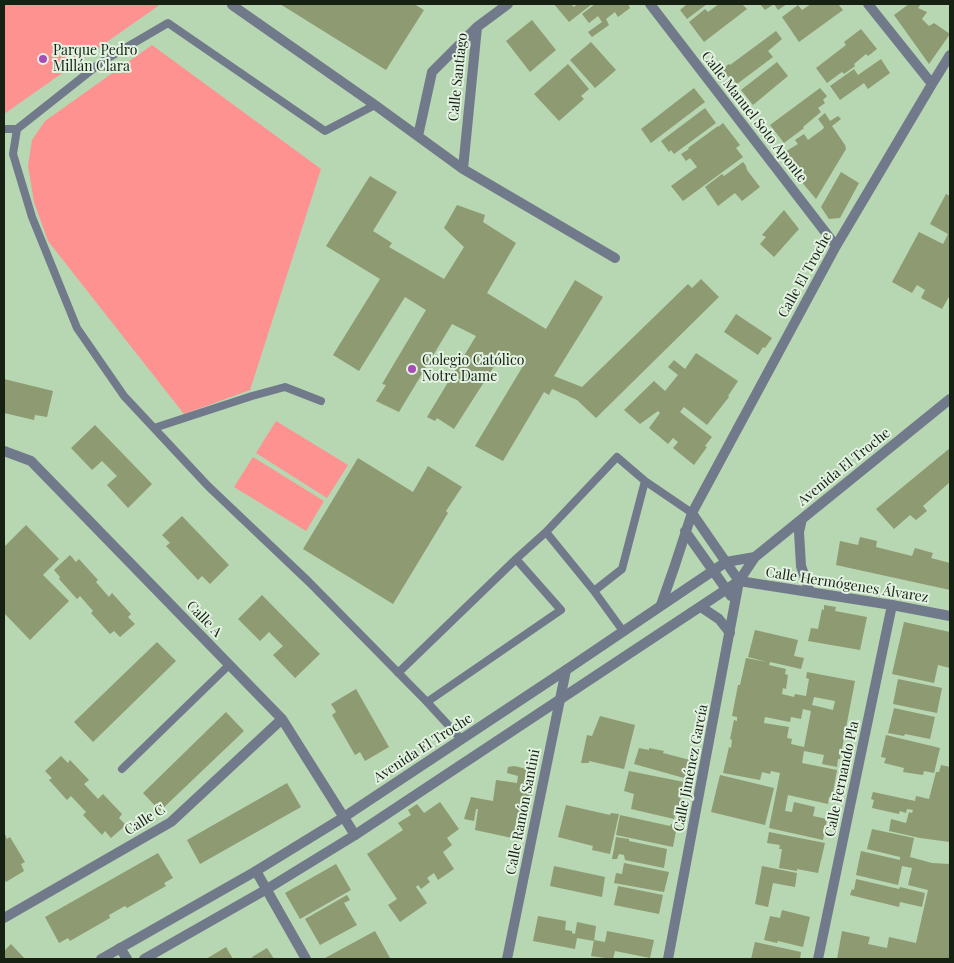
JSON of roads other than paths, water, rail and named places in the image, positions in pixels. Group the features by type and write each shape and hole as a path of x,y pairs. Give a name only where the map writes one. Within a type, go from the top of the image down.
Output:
{"street":[{"name":"Calle Santiago","path":"463,169 477,27 508,4"},
{"name":"Calle Manuel Soto Aponte","path":"650,4 836,246"},
{"path":"868,4 932,84"},
{"path":"232,5 463,169 615,258"},
{"path":"418,136 432,72 477,27"},
{"name":"Calle El Troche","path":"661,605 692,513 836,246 950,55"},
{"name":"Avenida El Troche","path":"144,959 267,889 355,835 740,581 755,557 950,399"},
{"name":"Calle A","path":"4,451 31,461 282,719 355,835"},
{"path":"692,513 740,581"},
{"path":"802,519 799,532 801,566 810,592"},
{"path":"685,531 736,602"},
{"name":"Avenida El Troche","path":"101,959 256,871 344,817 726,562 755,557"},
{"name":"Calle Hermógenes Álvarez","path":"740,581 950,616"},
{"name":"Calle Jiménez García","path":"668,959 740,581"},
{"name":"Calle Fernando Pla","path":"818,959 892,605"},
{"path":"701,607 719,619 730,633"},
{"name":"Calle Ramón Santini","path":"507,959 566,670"},
{"name":"Calle C","path":"4,918 170,822 282,719"},
{"path":"256,871 306,959"},
{"path":"120,948 127,959"}],"lane":[{"path":"4,129 17,129 103,61 168,23 325,131 375,105"},
{"path":"17,129 13,154 29,208 76,328 124,396 208,486 309,582 428,702 461,740"},
{"path":"154,428 285,387 321,401"},
{"path":"398,673 546,532 617,457 646,481 692,513"},
{"path":"594,591 622,569 646,481"},
{"path":"546,532 594,591 623,631"},
{"path":"428,702 561,610 516,559"},
{"path":"122,769 229,665"}],"place":[{"name":"Parque Pedro Millán Clara","path":"43,59"},
{"name":"Colegio Católico Notre Dame","path":"412,369"}]}
